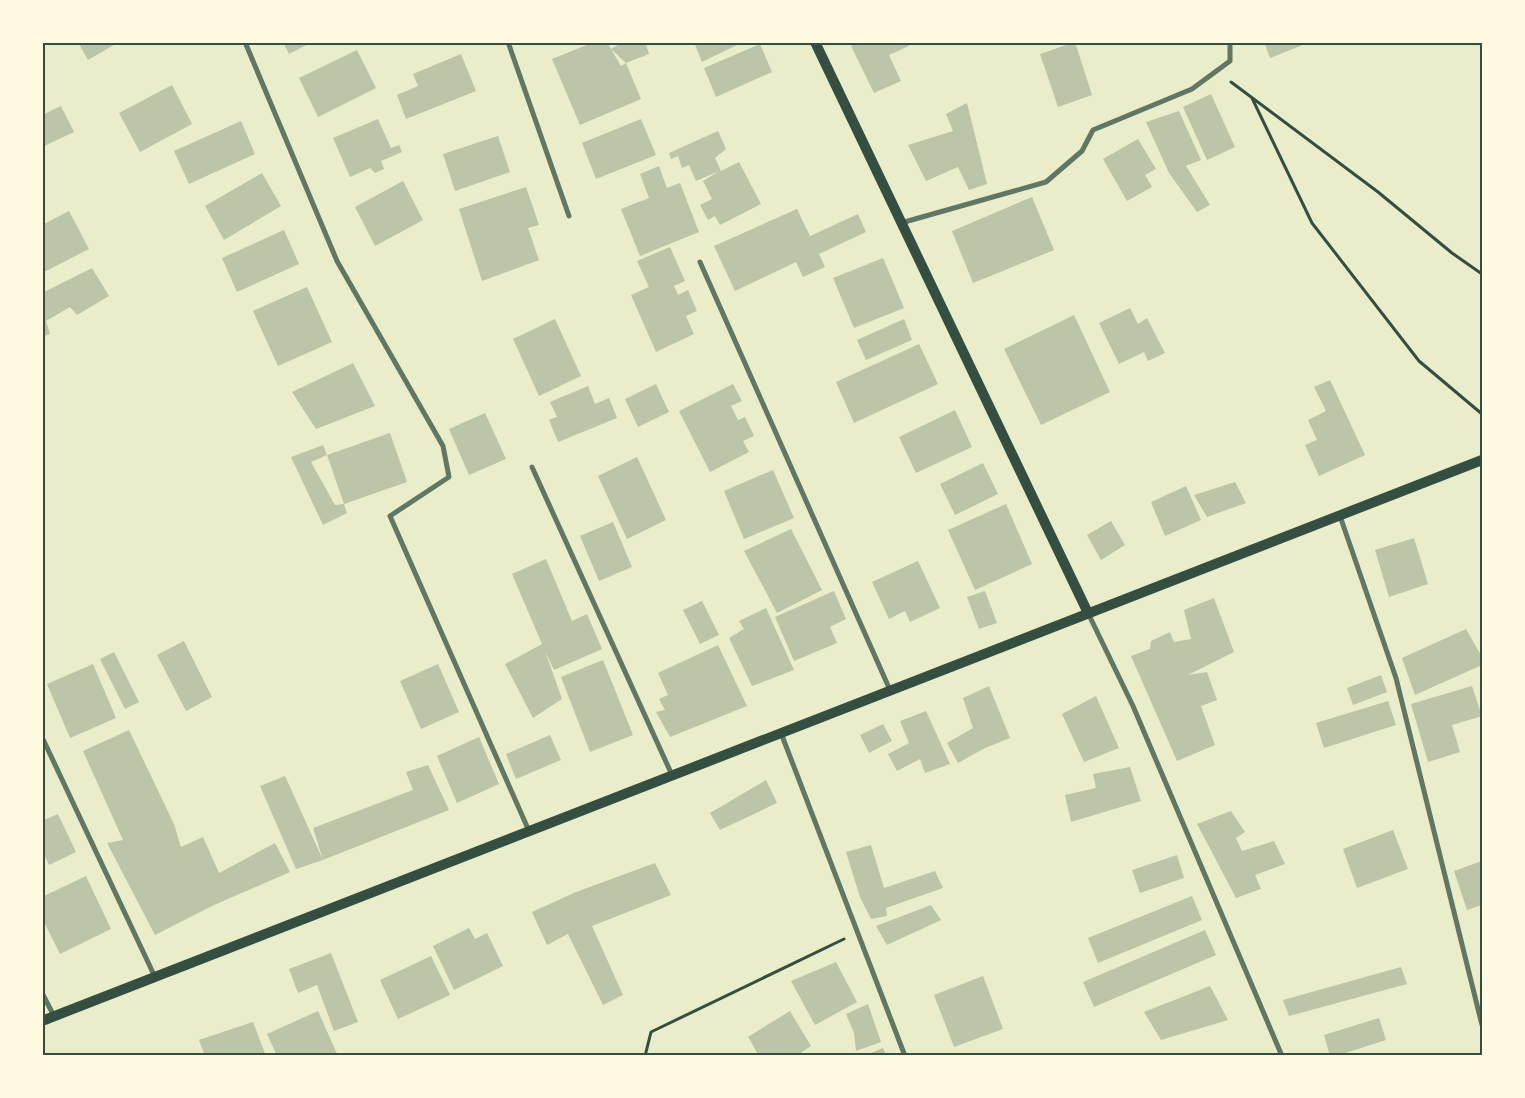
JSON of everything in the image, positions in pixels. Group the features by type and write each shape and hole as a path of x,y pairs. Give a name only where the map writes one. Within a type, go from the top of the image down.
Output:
{"main road":[{"path":"815,42 1088,613"},
{"path":"42,1021 1482,460"}],"street":[{"path":"244,42 337,261 443,446 449,477 390,516 528,831"},
{"path":"508,42 569,216"},
{"path":"901,223 1046,182 1082,151 1093,130 1192,89 1230,61 1230,42"},
{"path":"700,262 890,690"},
{"path":"532,467 672,775"},
{"path":"1340,515 1396,678 1482,1025"},
{"path":"1088,613 1133,706 1282,1056"},
{"path":"781,733 905,1056"},
{"path":"42,737 155,977"},
{"path":"42,993 54,1016"}],"path":[{"path":"1216,71 1378,192 1452,253 1482,274"},
{"path":"1252,98 1312,223 1419,362 1482,414"},
{"path":"645,1056 651,1032 858,932"}],"building":[{"path":"78,42 119,42 88,60"},
{"path":"283,42 312,42 289,54"},
{"path":"594,42 607,42 621,66 626,63 641,99 580,125 552,59"},
{"path":"623,42 645,42 649,54 626,63 611,49"},
{"path":"694,42 743,42 702,62"},
{"path":"860,42 907,42 909,46 889,55 901,81 874,93 851,46"},
{"path":"1075,42 1092,95 1058,107 1040,54"},
{"path":"1264,42 1308,42 1308,43 1270,58"},
{"path":"760,44 772,72 716,97 704,68"},
{"path":"357,50 376,88 318,117 299,78"},
{"path":"461,54 476,91 406,119 397,95 418,86 413,74"},
{"path":"172,85 192,124 140,152 119,113"},
{"path":"1211,94 1235,147 1207,160 1183,107"},
{"path":"967,103 987,184 969,190 958,167 926,181 908,145 953,131 946,114"},
{"path":"61,106 74,132 42,147 42,115"},
{"path":"1179,111 1201,160 1186,166 1210,205 1197,212 1169,173 1146,122"},
{"path":"378,119 391,148 399,145 402,152 381,161 384,169 375,173 370,168 350,177 333,138"},
{"path":"641,119 656,155 596,179 582,143"},
{"path":"241,121 255,154 189,184 174,151"},
{"path":"718,131 726,149 715,158 721,171 739,162 761,204 720,225 715,216 708,220 700,205 712,199 703,181 719,171 696,181 689,165 682,168 678,156 671,159 669,153"},
{"path":"498,136 510,172 455,191 443,154"},
{"path":"1138,139 1156,169 1145,175 1152,187 1127,201 1103,159"},
{"path":"659,166 667,188 680,183 699,232 640,256 621,209 649,198 640,174"},
{"path":"262,173 281,206 224,240 205,206"},
{"path":"403,181 423,220 375,246 355,207"},
{"path":"526,187 539,225 528,228 539,260 482,281 459,209"},
{"path":"1032,197 1054,250 973,283 952,231"},
{"path":"797,209 810,236 858,214 866,232 819,254 825,267 803,277 796,262 735,291 714,246"},
{"path":"69,211 89,249 42,273 42,225"},
{"path":"284,230 299,264 237,292 222,258"},
{"path":"670,247 685,281 674,286 678,295 688,290 697,311 686,316 694,334 656,352 631,295 649,287 637,261"},
{"path":"883,258 904,308 854,328 833,278"},
{"path":"92,268 109,296 77,315 70,307 46,321 50,334 42,337 42,293"},
{"path":"307,287 332,342 278,366 253,311"},
{"path":"1130,308 1138,324 1147,318 1165,353 1148,361 1144,352 1119,364 1099,323"},
{"path":"1074,315 1110,392 1041,425 1004,349"},
{"path":"555,319 581,376 539,396 513,339"},
{"path":"904,319 912,340 866,360 857,340"},
{"path":"919,344 938,384 854,423 836,382"},
{"path":"353,363 375,406 316,429 292,392"},
{"path":"1330,380 1365,455 1319,476 1305,445 1317,440 1308,420 1326,411 1314,387"},
{"path":"656,384 669,412 638,427 625,399"},
{"path":"733,384 742,401 731,406 738,420 745,417 754,436 743,441 749,452 710,472 679,411"},
{"path":"588,386 595,404 609,398 617,418 558,442 549,420 557,417 550,402"},
{"path":"955,410 972,447 916,473 899,437"},
{"path":"485,413 506,459 469,475 449,429"},
{"path":"390,433 407,482 344,504 327,455"},
{"path":"323,445 327,455 311,462 335,505 344,504 347,513 323,525 291,457"},
{"path":"637,457 666,520 627,539 598,476"},
{"path":"983,463 998,494 955,515 940,484"},
{"path":"773,470 794,518 744,539 724,491"},
{"path":"1235,482 1246,503 1207,517 1194,495"},
{"path":"1186,486 1201,520 1165,536 1151,502"},
{"path":"1006,504 1032,564 975,590 948,530"},
{"path":"1111,521 1125,545 1101,560 1087,535"},
{"path":"613,522 632,567 599,581 580,536"},
{"path":"791,529 822,590 777,613 744,551"},
{"path":"1414,538 1428,584 1389,597 1375,550"},
{"path":"546,559 572,621 587,614 602,649 554,670 545,651 562,699 533,718 505,664 542,644 512,574"},
{"path":"918,561 940,608 910,622 905,611 889,619 872,582"},
{"path":"834,591 846,619 830,627 837,643 794,661 775,617"},
{"path":"985,591 997,623 979,629 967,597"},
{"path":"1214,598 1234,652 1188,675 1207,672 1217,700 1201,706 1215,745 1177,761 1131,656 1150,649 1151,641 1170,632 1174,642 1191,639 1184,610"},
{"path":"702,601 719,635 700,644 683,610"},
{"path":"766,608 794,670 752,686 729,638 744,629 739,621"},
{"path":"1466,629 1482,657 1482,665 1415,695 1402,658"},
{"path":"184,641 212,697 186,711 157,655"},
{"path":"718,645 747,706 670,737 656,712 665,710 659,699 668,695 658,673"},
{"path":"114,652 139,702 125,709 100,659"},
{"path":"603,660 633,735 590,752 561,677"},
{"path":"93,664 116,718 70,738 47,684"},
{"path":"438,664 459,712 421,729 400,681"},
{"path":"1381,675 1387,692 1353,705 1347,688"},
{"path":"989,686 1010,738 985,748 958,763 947,743 973,728 963,698"},
{"path":"1472,686 1482,716 1452,725 1460,752 1428,762 1411,704"},
{"path":"1096,696 1119,748 1084,762 1062,714"},
{"path":"1388,701 1396,725 1324,748 1316,723"},
{"path":"926,711 950,764 925,773 920,759 897,771 888,754 909,743 900,721"},
{"path":"883,724 892,741 869,753 860,735"},
{"path":"129,730 174,824 181,847 203,837 219,873 275,843 290,872 214,905 155,935 107,843 123,840 83,751"},
{"path":"550,735 561,760 516,779 506,754"},
{"path":"479,737 499,784 457,803 437,756"},
{"path":"428,765 449,810 323,860 313,828 413,790 406,772"},
{"path":"1130,767 1141,801 1071,822 1065,795 1096,788 1093,774"},
{"path":"285,776 323,860 296,869 260,786"},
{"path":"766,780 777,803 720,830 710,813"},
{"path":"1231,811 1245,832 1236,838 1242,851 1274,841 1285,864 1255,875 1261,889 1236,898 1197,824"},
{"path":"58,814 76,852 49,865 42,850 42,821"},
{"path":"1393,830 1408,869 1357,888 1343,849"},
{"path":"871,845 884,888 935,871 943,888 886,908 887,916 871,919 860,897 846,852"},
{"path":"1177,855 1184,878 1140,893 1132,870"},
{"path":"1482,861 1482,905 1467,910 1454,871"},
{"path":"655,863 671,895 592,926 623,995 603,1005 568,934 547,945 532,912 576,892"},
{"path":"86,876 111,929 60,954 42,918 42,897"},
{"path":"1192,896 1202,920 1098,963 1088,938"},
{"path":"931,905 941,920 887,945 876,926"},
{"path":"469,928 475,939 487,933 503,966 454,990 433,946"},
{"path":"1205,930 1216,955 1094,1007 1083,982"},
{"path":"331,953 358,1022 334,1031 317,985 298,993 289,969"},
{"path":"431,956 450,995 398,1019 380,980"},
{"path":"836,962 857,1002 815,1025 791,981"},
{"path":"1401,967 1407,984 1289,1016 1283,1000"},
{"path":"983,976 1003,1029 954,1047 934,995"},
{"path":"1210,986 1228,1020 1161,1040 1144,1012"},
{"path":"868,1004 881,1042 856,1051 854,1033 846,1014"},
{"path":"318,1011 338,1056 277,1056 267,1034"},
{"path":"790,1011 811,1046 796,1056 759,1056 748,1037"},
{"path":"1379,1018 1386,1040 1336,1056 1330,1056 1324,1035"},
{"path":"253,1022 266,1056 205,1056 199,1040"},
{"path":"883,1048 887,1056 866,1056 866,1055"}]}
